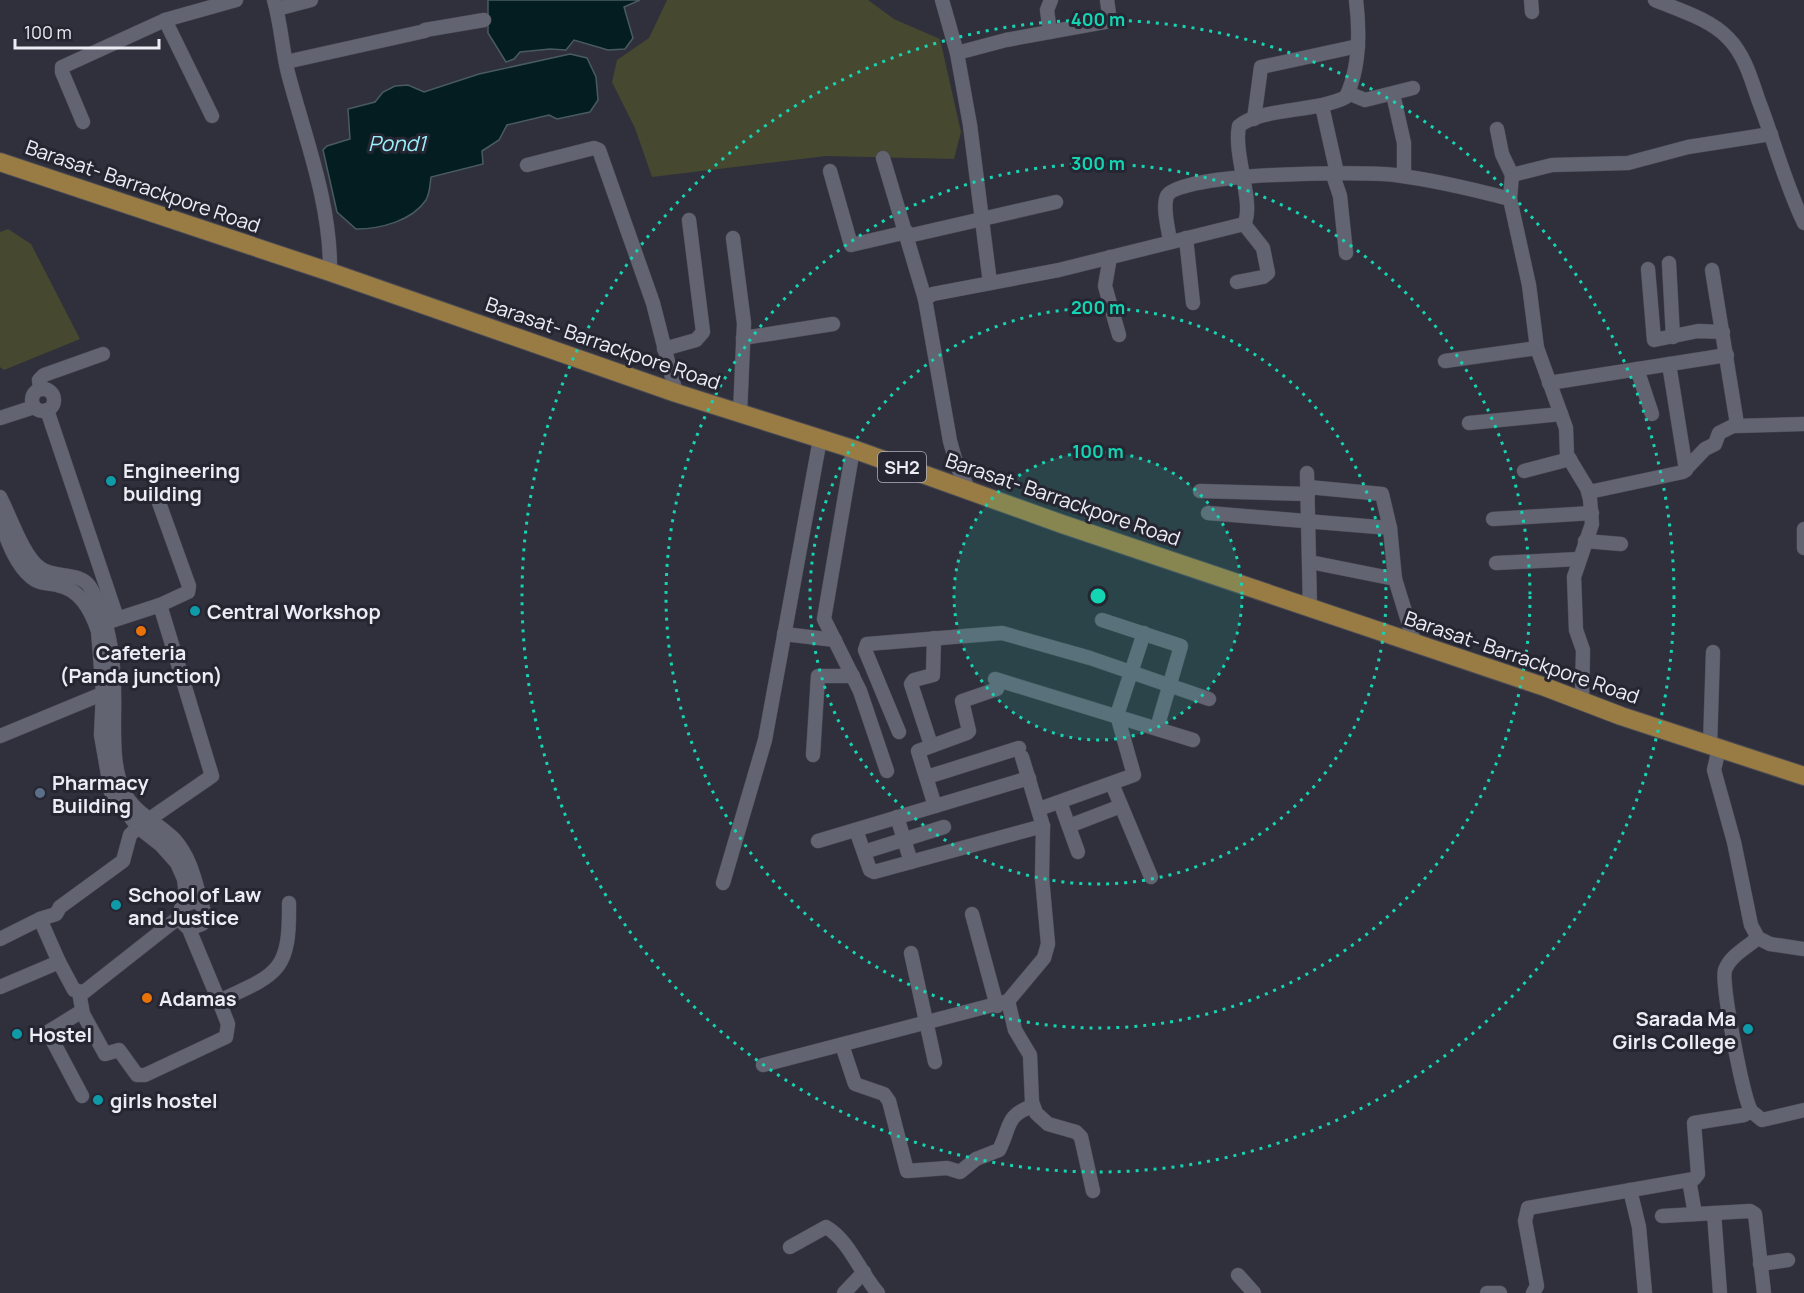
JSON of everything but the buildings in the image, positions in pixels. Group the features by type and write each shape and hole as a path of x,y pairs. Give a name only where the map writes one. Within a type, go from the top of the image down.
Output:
{"main road":[{"name":"Barasat- Barrackpore Road","path":"0,162 330,272 676,393 853,449 970,492 1804,776"}],"street":[{"path":"83,122 62,67 165,20 236,0"},
{"path":"311,0 275,4 286,62 309,142 327,220 331,242 330,272"},
{"path":"942,0 957,53 970,125 980,220 990,283"},
{"path":"1050,32 1047,10 1051,0 1062,0"},
{"path":"957,53 1110,21 1107,0"},
{"path":"1244,224 1249,210 1241,177 1239,126 1254,119 1339,101 1348,93 1358,46 1356,0"},
{"path":"1655,0 1679,5 1728,38 1742,57 1772,134 1794,203 1804,223"},
{"path":"165,20 212,116"},
{"path":"286,62 484,20"},
{"path":"1254,119 1261,67 1358,46"},
{"path":"1348,93 1365,100 1413,88"},
{"path":"1393,94 1404,143 1404,176"},
{"path":"1322,106 1340,195 1346,253"},
{"path":"1497,129 1502,154 1512,175 1510,199 1529,285 1537,348 1566,428 1567,455 1589,492 1592,524 1574,577 1576,630 1583,650 1582,701"},
{"path":"1512,175 1552,165 1635,162 1688,147 1772,134"},
{"path":"527,165 598,149 637,254 676,393"},
{"path":"883,158 908,234 925,299 950,441 957,466 970,492"},
{"path":"830,171 851,244 980,220 1056,202"},
{"path":"1170,242 1166,204 1171,192 1180,186 1241,177 1335,174 1404,176 1436,181 1510,199"},
{"path":"664,349 696,340 703,332 689,220"},
{"path":"925,299 933,294 1059,270 1244,224"},
{"path":"1237,282 1263,277 1268,273 1263,248 1244,224"},
{"path":"733,238 743,338 740,413"},
{"path":"1186,238 1192,303"},
{"path":"1110,257 1106,286 1119,335"},
{"path":"1669,263 1673,337"},
{"path":"1648,269 1652,338 1673,337 1698,331 1723,332"},
{"path":"1712,270 1737,421 1735,426"},
{"path":"743,338 833,324"},
{"path":"1444,361 1537,348"},
{"path":"102,354 44,375 39,380 38,402 112,620 108,691 102,735 111,792 177,863 184,879 187,902"},
{"path":"1549,382 1727,355"},
{"path":"1670,364 1686,470"},
{"path":"1637,369 1652,414"},
{"path":"0,411 38,402"},
{"path":"0,418 38,402"},
{"path":"1469,423 1561,414"},
{"path":"1589,492 1686,470 1705,449 1717,442 1719,433 1735,426 1804,424"},
{"path":"723,883 760,761 820,439"},
{"path":"853,449 824,616 866,704 887,771"},
{"path":"1524,471 1570,459"},
{"path":"1200,491 1307,484 1382,494 1390,528 1395,579 1415,644"},
{"path":"1307,484 1310,608"},
{"path":"0,497 28,576 35,580 70,588 83,601 98,631 108,691"},
{"path":"112,620 184,595 189,586 158,500"},
{"path":"1208,513 1390,528"},
{"path":"1493,519 1592,513"},
{"path":"0,520 21,554 42,570 85,581 112,620"},
{"path":"1804,529 1804,548"},
{"path":"1585,541 1621,544"},
{"path":"1496,563 1579,558"},
{"path":"1310,562 1395,579"},
{"path":"0,939 40,919 56,914 60,907 123,861 130,835 209,781 213,771 160,605"},
{"path":"1102,620 1181,646 1157,728"},
{"path":"899,732 865,647 870,644 1002,633 1131,671 1209,699"},
{"path":"1039,809 1131,777 1134,771 1117,715 1144,633"},
{"path":"784,634 835,640"},
{"path":"931,745 911,684 914,680 933,675 934,638"},
{"path":"1713,652 1714,770 1734,842 1751,925 1758,938 1770,944 1804,949"},
{"path":"813,755 818,676 853,676"},
{"path":"935,806 918,751 967,733 969,731 962,701 996,684 1117,715 1193,740"},
{"path":"0,736 108,691"},
{"path":"763,1065 1003,1004 1047,951 1042,878 1043,826 1021,753 927,777"},
{"path":"818,841 1029,778"},
{"path":"1112,784 1151,877"},
{"path":"1060,802 1078,852"},
{"path":"1069,826 1122,806"},
{"path":"897,818 911,862"},
{"path":"143,824 173,838 191,865 205,911 202,924 189,929"},
{"path":"856,830 872,872 1043,826"},
{"path":"864,852 944,827"},
{"path":"40,919 59,962 74,990 79,992 90,990 178,918 182,906 187,902 195,901 202,905"},
{"path":"219,1000 266,979 275,971 289,936 289,903"},
{"path":"972,914 1003,1004 1030,1055 1033,1106 1045,1122 1076,1132 1081,1137 1093,1191"},
{"path":"79,992 82,1011 105,1054 119,1050 134,1073 141,1075 226,1036 228,1024 219,1000 189,929 178,918"},
{"path":"1758,938 1729,962 1725,975 1738,1063 1747,1103 1751,1111 1762,1120 1804,1110"},
{"path":"911,953 935,1062"},
{"path":"0,987 59,962"},
{"path":"82,1011 48,1032 82,1096"},
{"path":"843,1045 855,1084 884,1094 890,1101 904,1169 907,1171 948,1168 957,1172 964,1171 976,1159 999,1150 1011,1117 1018,1110 1033,1106"},
{"path":"1537,1292 1525,1221 1528,1208 1689,1180 1698,1174 1693,1128 1695,1123 1744,1115 1751,1111"},
{"path":"1689,1180 1695,1214"},
{"path":"1630,1190 1639,1227 1645,1293"},
{"path":"1662,1216 1750,1211 1755,1214 1764,1293"},
{"path":"1714,1213 1720,1293"},
{"path":"790,1247 826,1227 864,1272 878,1293"},
{"path":"1760,1264 1788,1260"},
{"path":"844,1293 864,1272"},
{"path":"1238,1275 1254,1293"},
{"path":"1487,1293 1500,1293"}],"shaded area":[{"path":"667,0 868,0 894,19 940,39 961,132 954,159 826,156 652,177 635,128 612,82 617,60 649,38"},
{"path":"8,229 31,244 80,339 4,370 0,367 0,232"}],"water":[{"path":"488,0 640,0 624,7 633,38 625,49 608,50 574,40 566,50 520,52 514,59 506,62 488,33"},
{"name":"Pond1","path":"570,54 587,58 596,77 598,100 590,112 557,119 549,115 507,125 499,140 482,151 483,164 431,177 426,200 413,213 395,222 356,229 337,212 323,150 327,146 350,139 348,109 375,102 383,92 395,86 408,85 424,92 479,74"}],"place":[{"name":"Engineering building","path":"111,481"},
{"name":"Central Workshop","path":"195,611"},
{"name":"Cafeteria (Panda junction)","path":"141,631"},
{"name":"Pharmacy Building","path":"40,793"},
{"name":"School of Law and Justice","path":"116,905"},
{"name":"Adamas","path":"147,998"},
{"name":"Sarada Ma Girls College","path":"1748,1029"},
{"name":"Hostel","path":"17,1034"},
{"name":"girls hostel","path":"98,1100"}]}
